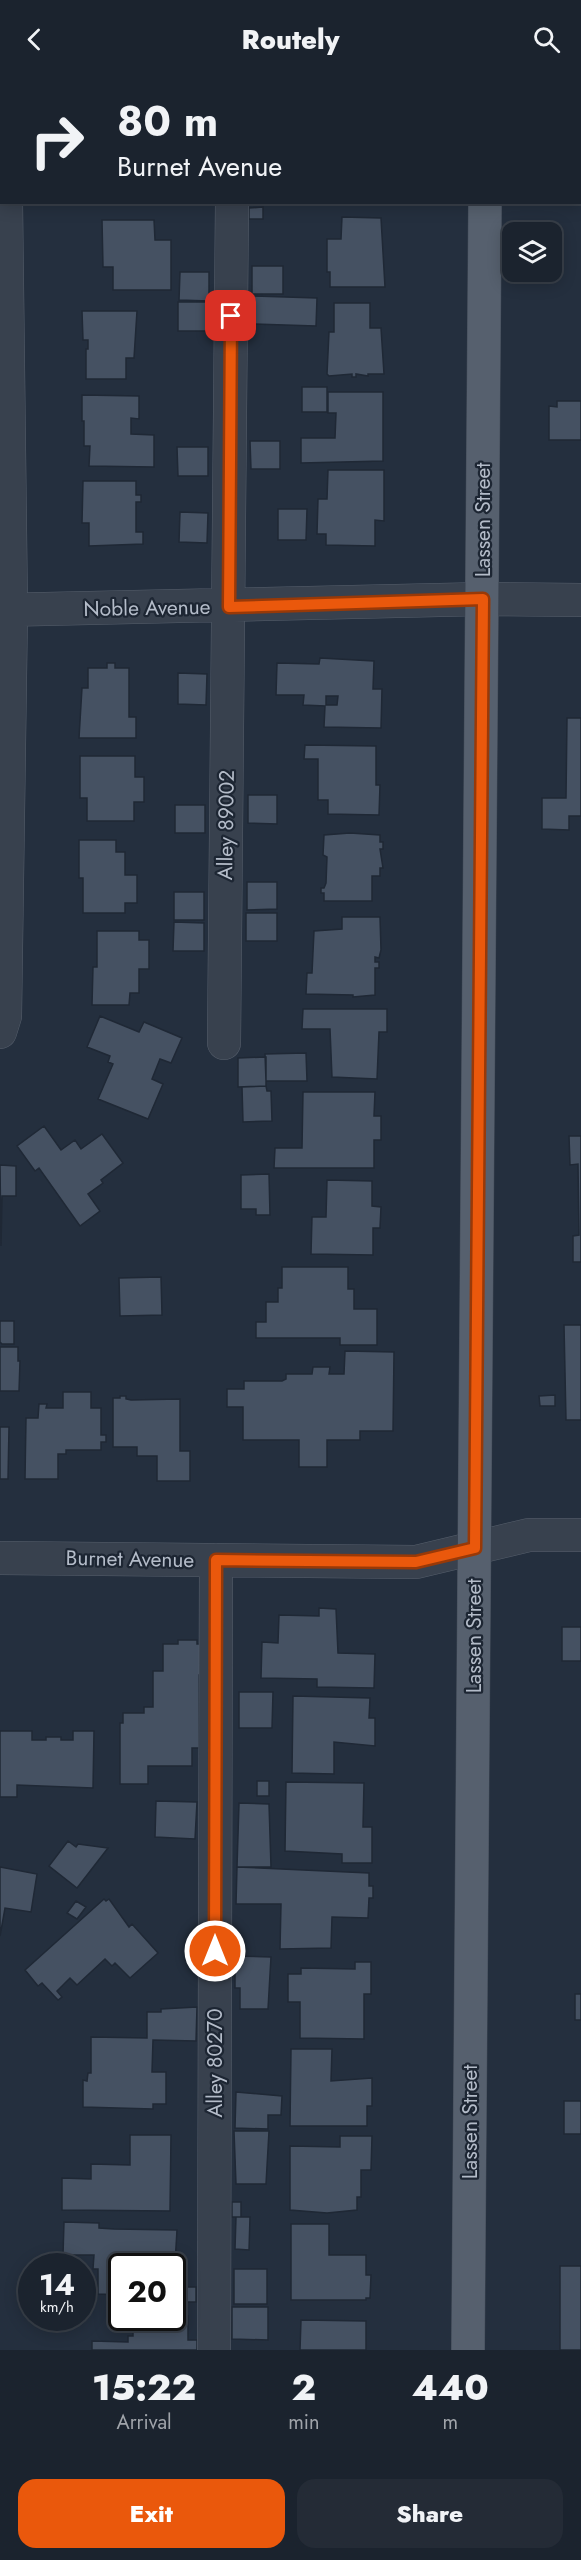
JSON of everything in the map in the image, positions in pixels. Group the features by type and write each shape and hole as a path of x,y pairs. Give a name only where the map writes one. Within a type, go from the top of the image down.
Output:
{"main road":[{"name":"Lassen Street","path":"468,2350 485,204"}],"street":[{"path":"0,1032 5,1016 6,204"},
{"name":"Alley 89002","path":"224,1043 232,204"},
{"name":"Noble Avenue","path":"6,610 229,607 483,599 581,600"},
{"name":"Burnet Avenue","path":"0,1558 416,1562 529,1535 581,1535"},
{"name":"Alley 80270","path":"214,2350 216,1560"}],"building":[{"path":"263,207 263,219 249,219 249,208"},
{"path":"342,217 381,218 385,287 330,287 330,272 327,272 327,239 341,239"},
{"path":"102,220 154,220 155,240 171,240 171,290 113,290 113,267 103,267"},
{"path":"252,266 283,266 283,294 252,294"},
{"path":"180,272 209,272 209,301 179,300"},
{"path":"252,296 317,298 316,326 251,324"},
{"path":"178,302 208,302 208,331 178,331"},
{"path":"334,303 370,303 370,328 381,328 384,374 368,374 368,376 356,374 356,377 352,377 352,374 329,376 327,374 329,332 334,332"},
{"path":"82,311 137,311 134,358 126,358 126,379 86,379 88,340 83,340"},
{"path":"302,387 327,387 327,412 302,412"},
{"path":"328,392 383,392 383,461 301,463 301,438 335,438 336,413 328,413"},
{"path":"82,395 139,396 139,419 131,418 131,434 154,435 154,467 89,466 90,446 84,446"},
{"path":"557,401 581,401 581,440 549,440 549,406 557,407"},
{"path":"250,441 280,441 280,469 251,469"},
{"path":"177,447 208,447 208,476 178,476"},
{"path":"328,470 384,470 384,521 375,520 375,546 326,545 326,534 317,534 318,499 327,499"},
{"path":"83,481 136,481 136,495 141,495 141,502 136,502 136,532 143,532 143,544 89,546 89,523 82,523"},
{"path":"278,509 307,509 306,540 278,540"},
{"path":"180,512 208,513 207,543 179,542"},
{"path":"320,658 374,661 373,689 382,689 381,728 324,727 325,706 303,705 304,695 276,695 277,663 319,664","holes":["326,696 338,696 337,705 326,705"]},
{"path":"107,663 115,663 115,668 129,668 129,717 136,717 136,738 79,738 82,688 88,688 88,668 107,668"},
{"path":"178,673 207,674 206,705 178,704"},
{"path":"567,718 581,718 581,816 569,816 569,830 542,829 542,798 566,798"},
{"path":"305,745 376,746 376,785 380,785 379,815 328,814 328,800 318,800 318,759 304,759"},
{"path":"80,756 135,756 135,777 144,777 144,802 134,802 134,821 87,821 87,798 80,798"},
{"path":"248,795 277,795 277,824 248,823"},
{"path":"175,805 205,805 205,833 175,833"},
{"path":"350,833 380,835 380,842 383,842 383,849 380,849 383,868 380,868 380,876 372,876 372,901 324,901 321,888 324,888 326,883 327,857 323,855 324,835"},
{"path":"79,840 116,840 116,852 125,852 125,875 137,875 137,903 125,903 125,913 83,913 83,878 79,878"},
{"path":"247,882 277,882 277,909 247,910"},
{"path":"174,892 204,892 204,920 174,920"},
{"path":"246,913 277,913 277,941 246,941"},
{"path":"342,917 380,917 381,950 379,958 375,957 375,962 379,962 379,968 375,968 375,995 353,997 353,995 306,994 307,973 312,973 314,931 342,929"},
{"path":"174,922 204,923 204,951 173,951"},
{"path":"97,931 139,931 139,940 149,940 149,969 139,969 139,993 130,993 129,1005 92,1005 93,967 97,967"},
{"path":"303,1009 387,1009 387,1032 379,1032 377,1079 332,1077 330,1029 302,1029"},
{"path":"100,1016 139,1032 144,1022 182,1038 171,1063 160,1059 152,1079 163,1084 148,1119 98,1099 113,1064 108,1062 110,1056 87,1047"},
{"path":"306,1053 307,1081 266,1081 265,1054"},
{"path":"266,1057 266,1086 238,1087 238,1058"},
{"path":"266,1086 267,1091 271,1091 272,1121 243,1122 242,1087"},
{"path":"303,1092 375,1092 374,1116 381,1116 381,1140 374,1140 374,1168 274,1168 275,1148 302,1148"},
{"path":"44,1126 61,1150 75,1140 81,1149 102,1134 123,1163 101,1180 103,1183 88,1194 100,1211 80,1226 39,1168 35,1171 17,1146"},
{"path":"569,1136 581,1136 581,1262 573,1262 573,1236 579,1235 578,1164 570,1165"},
{"path":"0,1165 16,1166 16,1196 2,1196 1,1246"},
{"path":"269,1174 270,1215 256,1215 256,1209 241,1209 241,1175"},
{"path":"327,1180 372,1181 372,1206 381,1207 380,1228 373,1228 373,1255 311,1254 312,1217 326,1217"},
{"path":"282,1267 348,1267 348,1289 354,1289 354,1309 377,1309 377,1345 340,1345 340,1338 256,1338 256,1322 266,1322 266,1302 278,1302 278,1288 282,1288"},
{"path":"161,1277 162,1315 120,1316 119,1278"},
{"path":"0,1321 14,1321 14,1344 0,1342"},
{"path":"564,1325 581,1325 581,1420 566,1420"},
{"path":"0,1347 18,1347 19,1391 0,1391"},
{"path":"345,1351 394,1352 393,1431 360,1431 360,1440 327,1440 327,1467 299,1467 299,1440 243,1440 243,1407 227,1407 227,1389 244,1389 244,1381 282,1381 286,1379 286,1374 312,1374 313,1367 330,1367 329,1374 344,1374"},
{"path":"63,1392 91,1392 91,1408 101,1408 101,1435 106,1435 106,1442 101,1442 101,1450 66,1450 66,1454 58,1454 58,1479 25,1479 26,1418 38,1418 39,1404 47,1404 46,1408 63,1408"},
{"path":"555,1395 555,1406 540,1406 539,1396"},
{"path":"120,1396 126,1396 126,1399 131,1400 180,1399 180,1451 190,1451 190,1481 157,1481 157,1456 137,1456 137,1447 113,1447 113,1398 120,1398"},
{"path":"0,1427 9,1427 8,1479 0,1479"},
{"path":"319,1608 336,1609 338,1653 375,1654 374,1688 317,1687 317,1679 261,1678 262,1642 278,1643 279,1615 319,1616"},
{"path":"562,1627 581,1627 581,1661 562,1661"},
{"path":"178,1640 197,1640 197,1644 204,1644 203,1675 199,1675 199,1748 192,1748 192,1766 148,1766 148,1784 120,1784 120,1723 123,1723 123,1713 144,1713 144,1707 153,1707 153,1671 163,1671 163,1644 178,1644"},
{"path":"239,1692 273,1692 272,1728 239,1728"},
{"path":"293,1696 370,1698 369,1718 375,1718 375,1746 334,1742 334,1774 292,1773"},
{"path":"0,1731 32,1731 32,1740 61,1737 61,1740 73,1740 73,1731 94,1731 93,1788 17,1785 17,1797 0,1797"},
{"path":"257,1781 269,1781 269,1796 257,1796"},
{"path":"286,1782 364,1783 363,1827 372,1827 372,1863 342,1863 342,1854 285,1851"},
{"path":"156,1801 197,1802 195,1839 155,1837"},
{"path":"239,1803 269,1804 271,1867 237,1867"},
{"path":"68,1841 76,1847 78,1844 108,1848 77,1888 49,1866"},
{"path":"0,1867 37,1874 31,1912 5,1908 0,1936"},
{"path":"237,1867 369,1873 369,1886 373,1886 373,1898 369,1898 368,1918 332,1917 331,1948 280,1949 281,1904 236,1904"},
{"path":"104,1899 106,1901 109,1899 129,1927 132,1924 158,1953 130,1978 115,1963 112,1966 105,1959 77,1985 70,1978 57,1991 62,1997 58,2000 42,1983 38,1986 25,1970"},
{"path":"76,1901 86,1907 77,1919 67,1913"},
{"path":"235,1956 271,1957 268,2009 240,2009 240,1988 235,1988"},
{"path":"355,1962 371,1962 371,1994 364,1994 364,2039 300,2038 300,2002 288,2002 288,1974 301,1974 301,1968 355,1969"},
{"path":"575,1994 581,1994 581,2020 575,2020"},
{"path":"197,2007 196,2041 153,2040 152,2072 166,2072 166,2104 153,2104 153,2109 83,2107 83,2080 87,2081 88,2073 91,2073 91,2037 147,2038 147,2012"},
{"path":"291,2049 332,2049 331,2081 372,2078 372,2106 367,2106 367,2126 290,2126"},
{"path":"236,2092 282,2096 281,2115 268,2115 268,2129 235,2128"},
{"path":"564,2101 581,2101 581,2134 564,2134"},
{"path":"234,2131 269,2131 266,2184 236,2184"},
{"path":"130,2135 171,2135 170,2211 62,2210 62,2178 91,2179 91,2164 130,2165"},
{"path":"340,2136 372,2136 371,2170 361,2170 361,2197 357,2197 357,2210 327,2213 290,2210 290,2146 340,2147"},
{"path":"232,2202 241,2202 241,2217 232,2217"},
{"path":"236,2217 250,2217 249,2250 235,2249"},
{"path":"64,2222 99,2223 99,2228 177,2230 176,2253 108,2253 108,2294 98,2294 96,2253 63,2253"},
{"path":"291,2224 329,2224 329,2255 366,2255 366,2275 371,2275 370,2298 366,2300 291,2300"},
{"path":"560,2266 581,2266 581,2350 560,2350"},
{"path":"234,2269 267,2269 267,2304 234,2304"},
{"path":"186,2287 196,2287 196,2302 186,2302"},
{"path":"232,2307 268,2307 268,2340 232,2339"},
{"path":"186,2316 188,2316 188,2340 197,2340 197,2350 92,2350 92,2341 128,2342 128,2336 133,2336 133,2331 186,2331"},
{"path":"301,2320 366,2321 366,2350 300,2350"}],"route":[{"path":"215,1951 216,1560 416,1562 475,1548 483,599 229,607 231,316"}]}
